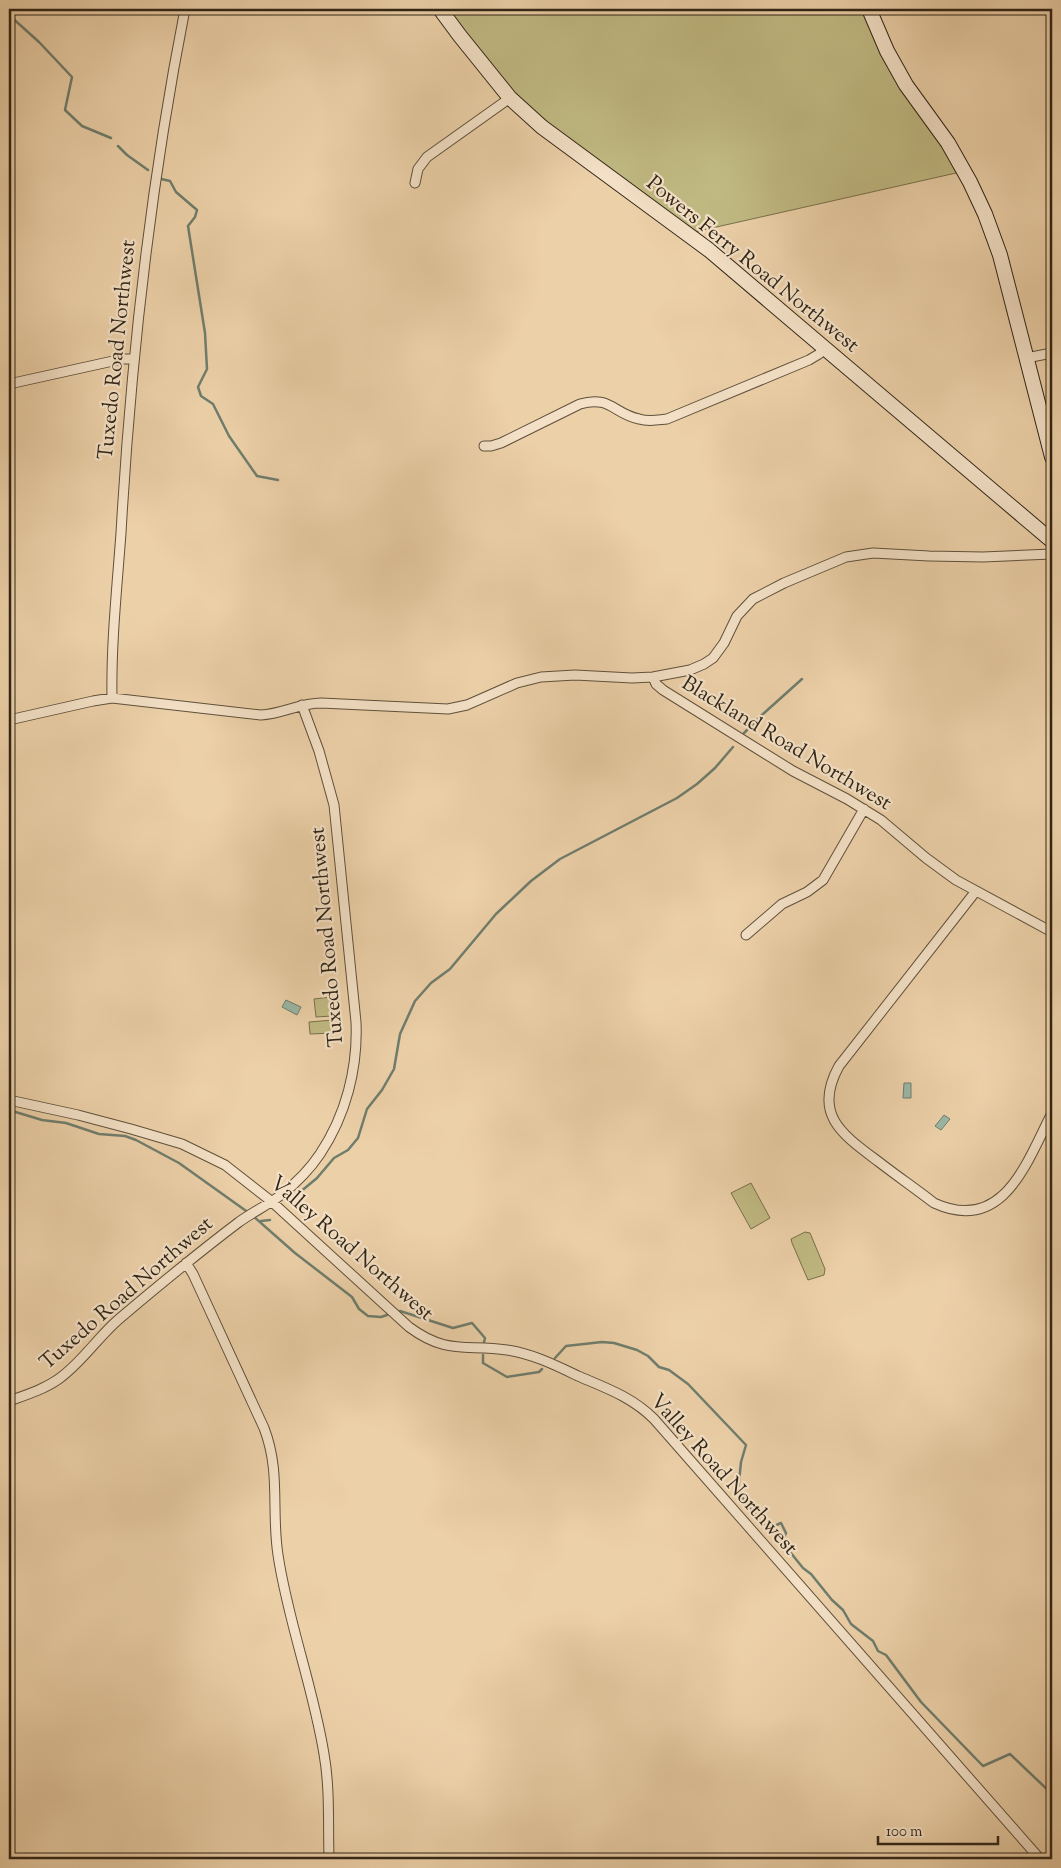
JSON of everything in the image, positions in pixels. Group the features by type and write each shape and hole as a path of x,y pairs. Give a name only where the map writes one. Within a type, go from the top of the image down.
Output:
{"street":[{"name":"Tuxedo Road Northwest","path":"112,698 124,472 133,359 152,198 185,9"},
{"name":"Powers Ferry Road Northwest","path":"440,9 510,98 542,127 709,250 1052,541"},
{"path":"870,9 887,52 906,85 948,143 985,214 1000,255 1052,456"},
{"path":"415,184 418,169 427,157 510,98"},
{"path":"484,446 501,443 580,404 590,401 606,403 626,415 639,419 652,421 667,418 809,360 825,347"},
{"path":"1026,358 1052,353"},
{"path":"9,384 122,359 133,359"},
{"path":"653,676 690,670 704,664 718,652 737,616 753,599 784,583 846,557 873,553 983,557 1052,554"},
{"name":"Blackland Road Northwest","path":"9,720 112,698 262,715 322,702 448,709 467,704 517,683 541,677 632,678 653,676 656,684 662,690 793,771 864,809 894,829 940,870 1052,932"},
{"name":"Tuxedo Road Northwest","path":"9,1401 59,1379 117,1321 186,1263 240,1221 282,1194 306,1172 330,1138 340,1117 350,1085 357,1045 356,1022 334,805 319,751 302,705"},
{"path":"746,935 782,904 807,892 823,880 864,809"},
{"path":"976,891 839,1066 832,1078 829,1091 832,1115 836,1125 850,1141 934,1203 945,1208 965,1211 994,1203 1011,1189 1052,1113"},
{"name":"Valley Road Northwest","path":"9,1100 78,1115 182,1144 225,1165 271,1201 409,1327 423,1337 451,1347 505,1350 534,1356 619,1393 645,1410 1040,1859"},
{"path":"186,1263 193,1274 264,1428 272,1454 275,1475 274,1521 278,1554 285,1591 325,1756 329,1859"}],"shaded area":[{"path":"436,9 871,9 881,45 965,171 681,235 515,106"},
{"path":"331,997 332,1016 316,1017 314,999"},
{"path":"286,1000 301,1007 297,1015 282,1007"},
{"path":"333,1020 334,1033 310,1034 309,1022"},
{"path":"904,1083 911,1083 911,1098 903,1098"},
{"path":"944,1115 950,1119 941,1130 935,1126"},
{"path":"751,1183 770,1218 751,1229 731,1193"},
{"path":"805,1232 810,1233 825,1269 824,1275 808,1280 791,1239"}],"waterway":[{"path":"9,15 39,42 72,77 65,110 82,126 111,138"},
{"path":"118,146 148,170"},
{"path":"161,179 170,181 176,192 197,210 195,217 188,226 205,333 207,369 198,387 201,396 213,404 229,436 257,476 278,480"},
{"path":"744,733 802,679"},
{"path":"293,1198 317,1178 334,1158 348,1150 358,1138 367,1109 382,1090 394,1069 400,1034 415,1001 431,983 450,969 496,914 531,881 560,859 677,798 697,784 715,768 733,747"},
{"path":"9,1110 42,1120 66,1123 99,1134 125,1136 136,1140 179,1163 249,1213"},
{"path":"253,1216 295,1253 352,1297 359,1309 368,1316 381,1317 387,1315"},
{"path":"261,1221 270,1220"},
{"path":"400,1311 453,1328 472,1323 485,1338 484,1342"},
{"path":"555,1358 566,1346 602,1342 614,1343 637,1350 648,1356 659,1367 669,1370 688,1384 746,1445 741,1462 738,1491 746,1503 767,1529 781,1523 786,1533 782,1542 803,1568 811,1574 832,1600 843,1610 851,1624 873,1641 878,1651 886,1655 921,1702 983,1766 1010,1754 1052,1794"},
{"path":"483,1355 483,1363 507,1377 539,1372 542,1369"}]}
